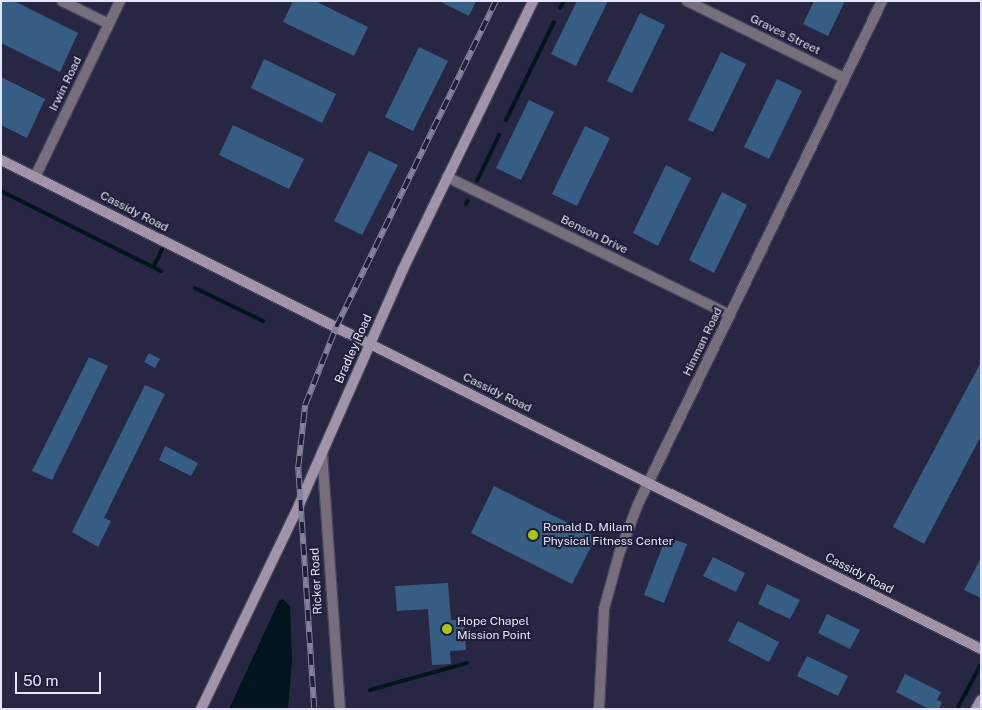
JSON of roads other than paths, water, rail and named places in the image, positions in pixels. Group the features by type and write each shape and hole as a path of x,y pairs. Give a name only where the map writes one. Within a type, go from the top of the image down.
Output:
{"street":[{"path":"62,1 109,24"},
{"name":"Irwin Road","path":"35,177 120,1"},
{"name":"Bradley Road","path":"202,709 447,177 533,1"},
{"name":"Graves Street","path":"687,1 844,78"},
{"name":"Hinman Road","path":"599,709 604,609 618,554 649,483 882,1"},
{"name":"Cassidy Road","path":"1,160 981,649"},
{"name":"Benson Drive","path":"447,177 730,315"},
{"name":"Ricker Road","path":"322,452 340,709"},
{"path":"976,709 981,700"}],"water":[{"path":"283,599 290,606 292,661 288,709 229,709 279,601"}],"waterway":[{"path":"560,8 564,1"},
{"path":"506,120 554,22"},
{"path":"477,181 499,135"},
{"path":"1,191 161,271"},
{"path":"466,204 468,200"},
{"path":"160,253 165,244"},
{"path":"153,267 159,256"},
{"path":"195,288 263,321"},
{"path":"370,690 467,663"},
{"path":"957,709 980,666"}],"railway":[{"path":"314,709 298,467 305,405 336,327 496,1"}],"place":[{"name":"Ronald D. Milam Physical Fitness Center","path":"533,535"},
{"name":"Hope Chapel Mission Point","path":"447,629"}]}
